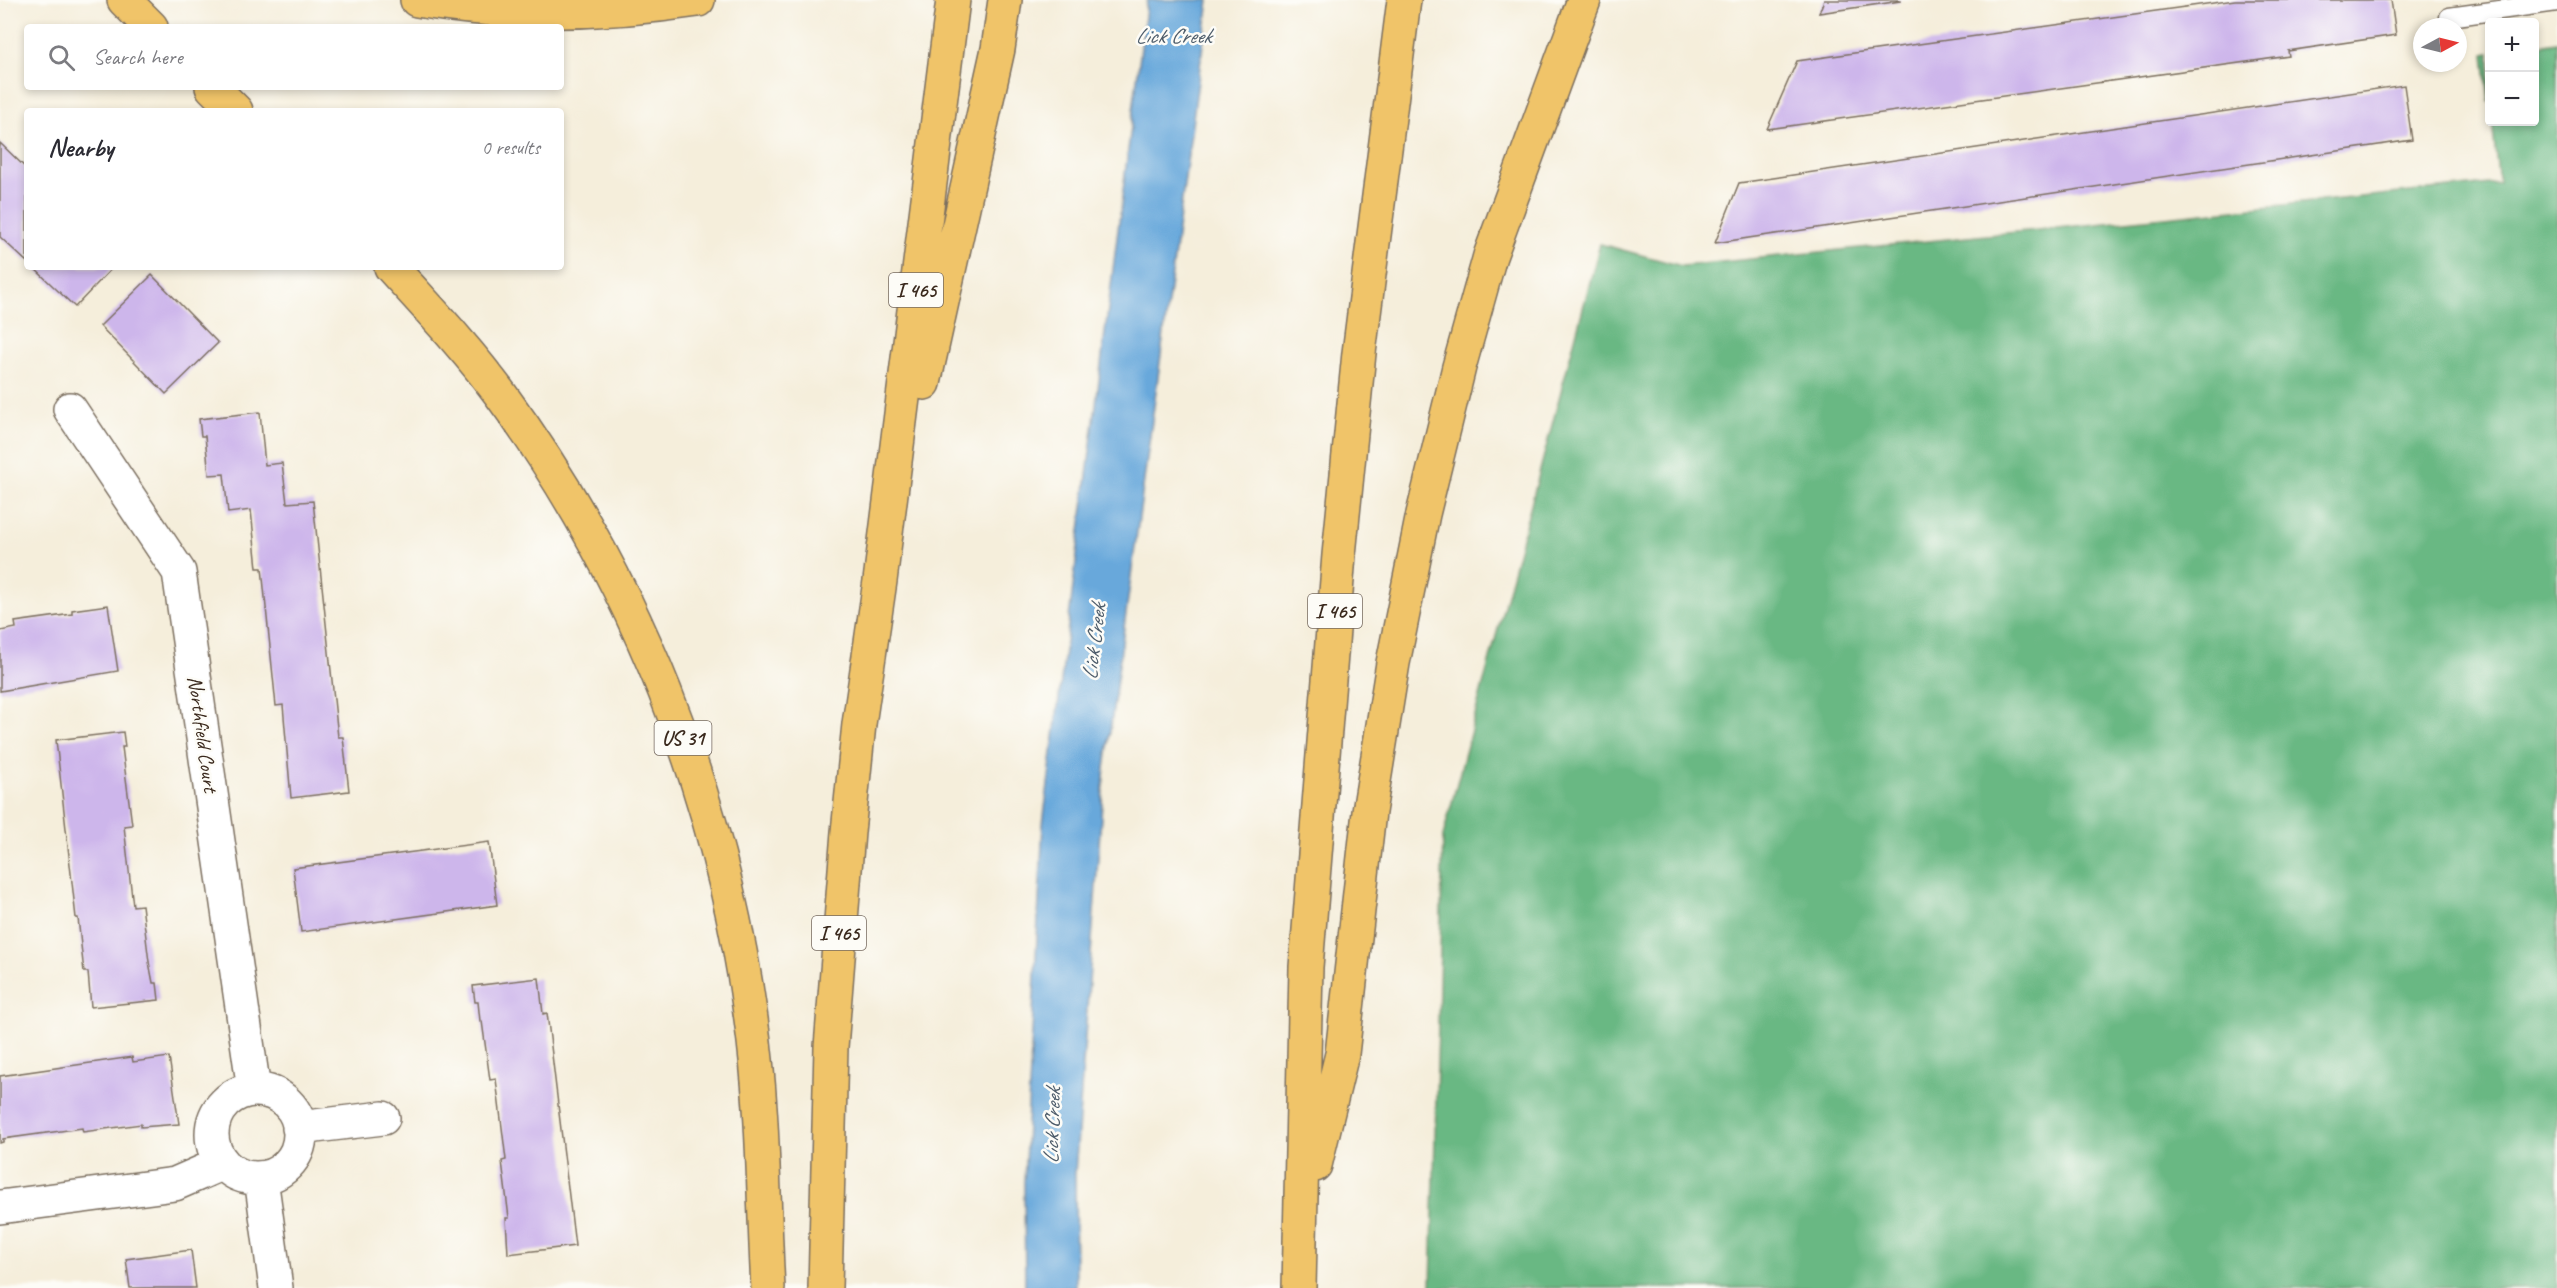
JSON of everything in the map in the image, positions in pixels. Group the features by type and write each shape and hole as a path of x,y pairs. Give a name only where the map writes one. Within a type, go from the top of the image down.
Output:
{"highway":[{"path":"124,0 148,24"},
{"path":"417,0 514,11 602,11 698,0"},
{"name":"I 465","path":"825,1288 826,1155 839,941 859,724 880,581 953,0"},
{"path":"880,581 998,50 1005,0"},
{"name":"I 465","path":"1299,1288 1306,967 1339,555 1359,353 1404,0"},
{"path":"1300,1225 1342,1053 1369,812 1393,663 1423,514 1459,367 1490,256 1584,0"},
{"path":"215,90 233,108"},
{"name":"US 31","path":"394,270 456,338 501,395 580,516 607,564 654,662 687,748 723,875 751,1018 757,1074 768,1288"}],"street":[{"name":"Northfield Court","path":"70,409 179,572 254,1090"},
{"path":"254,1090 275,1094 284,1100 292,1108 299,1128 298,1146 291,1161 278,1173 261,1178 240,1176 223,1163 213,1143 212,1133 218,1112 233,1096 254,1090"},
{"path":"299,1128 383,1118"},
{"path":"0,1207 175,1184 223,1163"},
{"path":"261,1178 276,1288"}],"lane":[{"path":"2449,16 2557,2"}],"green space":[{"path":"2557,42 2557,1288 1431,1288 1443,836 1600,244 1682,266 2499,183 2492,126 2539,126 2539,45"}],"water":[{"name":"Lick Creek","path":"1147,0 1209,0 1104,776 1075,1174 1076,1288 1025,1288 1024,1182 1043,824"}],"building":[{"path":"1824,0 1900,0 1900,1 1819,13"},
{"path":"2235,0 2391,0 2396,35 2288,51 2289,56 1767,129 1797,61"},
{"path":"2404,85 2412,140 1715,243 1739,183"},
{"path":"0,143 24,166 24,259 0,237"},
{"path":"36,270 110,270 75,307"},
{"path":"152,275 218,343 166,394 100,326"},
{"path":"260,412 265,465 282,463 287,503 313,501 338,737 343,737 349,791 291,798 283,705 276,706 262,568 257,568 251,510 228,513 224,474 209,475 205,436 201,436 199,419"},
{"path":"108,605 118,671 0,691 0,631 16,628 15,622 72,614 72,610"},
{"path":"123,732 125,747 122,747 132,825 124,826 133,906 142,905 149,962 153,983 157,983 159,1000 91,1007 88,972 84,972 78,918 76,918 56,740"},
{"path":"489,842 497,905 301,932 293,868"},
{"path":"539,978 543,1014 547,1013 575,1246 508,1254 506,1218 509,1218 502,1161 506,1160 496,1079 490,1080 482,1021 480,1021 478,1002 475,1002 473,986"},
{"path":"132,1057 133,1062 169,1057 179,1124 141,1127 141,1124 83,1132 82,1128 3,1139 0,1143 0,1076"},
{"path":"191,1250 196,1288 130,1288 126,1259"}]}
